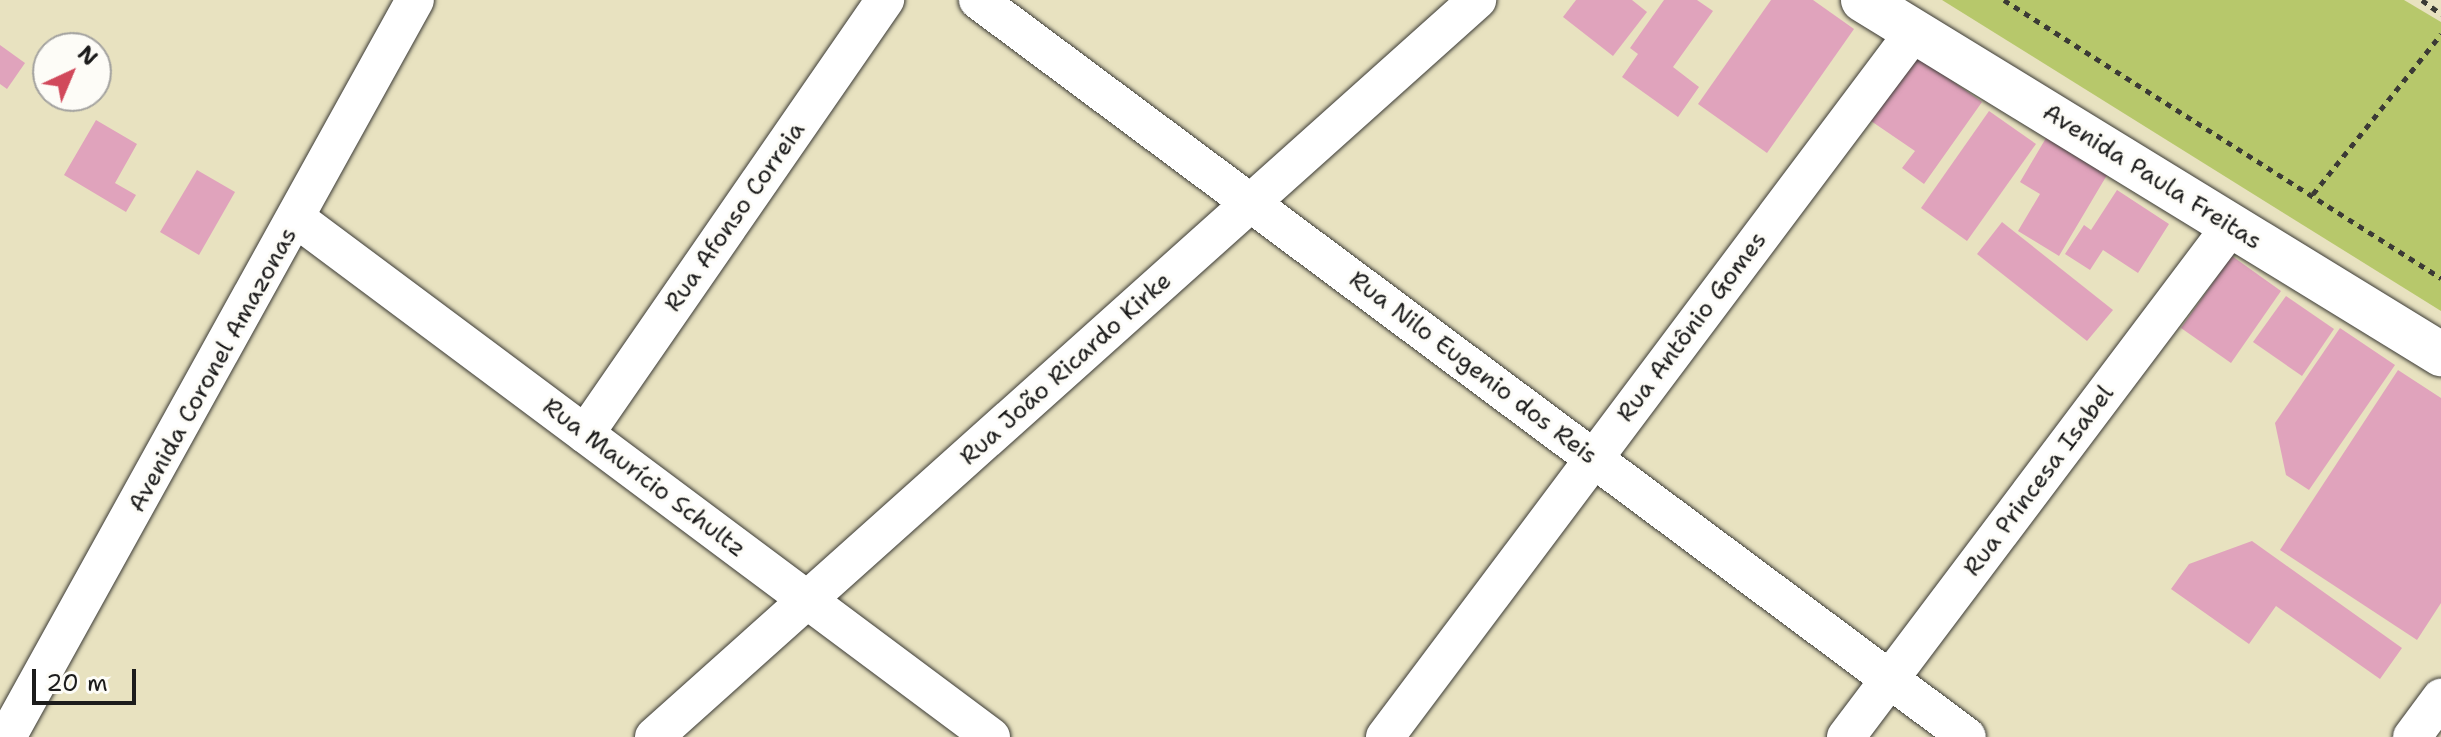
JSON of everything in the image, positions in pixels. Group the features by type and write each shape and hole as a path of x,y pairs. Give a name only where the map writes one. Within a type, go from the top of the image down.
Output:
{"main road":[{"name":"Avenida Paula Freitas","path":"1863,0 2441,354"}],"street":[{"name":"Avenida Coronel Amazonas","path":"15,734 415,0"},
{"name":"Rua Afonso Correia","path":"585,434 885,0"},
{"name":"Rua Nilo Eugenio dos Reis","path":"978,0 1967,737"},
{"name":"Rua João Ricardo Kirke","path":"654,737 1477,0"},
{"name":"Rua Antônio Gomes","path":"1385,737 1914,32"},
{"name":"Rua Maurício Schultz","path":"297,219 991,737"},
{"name":"Rua Princesa Isabel","path":"1846,737 2231,226"},
{"path":"2412,737 2441,698"}],"path":[{"path":"2004,0 2441,278"},
{"path":"2422,0 2441,14"},
{"path":"2313,194 2441,34"}],"green space":[{"path":"1942,0 2404,0 2441,22 2441,311"}],"building":[{"path":"1576,0 1632,0 1647,12 1613,56 1563,17"},
{"path":"1664,0 1697,0 1713,11 1673,67 1699,87 1678,117 1622,77 1638,54 1630,48"},
{"path":"1771,0 1813,0 1854,29 1767,153 1698,104"},
{"path":"0,45 25,63 7,89 0,84"},
{"path":"1917,56 1982,102 1924,184 1902,168 1915,151 1871,121"},
{"path":"1989,111 2036,144 1967,241 1921,208"},
{"path":"96,120 137,144 115,183 136,195 126,212 64,175"},
{"path":"2046,138 2107,175 2059,256 2018,231 2040,194 2020,182"},
{"path":"197,170 235,192 199,255 160,232"},
{"path":"2117,190 2169,224 2138,273 2103,250 2090,270 2065,254 2084,225 2091,230"},
{"path":"2002,222 2113,310 2087,341 1977,254"},
{"path":"2232,256 2281,291 2231,363 2181,328"},
{"path":"2286,296 2334,329 2302,376 2253,342"},
{"path":"2340,328 2395,365 2309,490 2286,475 2275,423"},
{"path":"2398,370 2441,398 2441,603 2417,640 2280,550"},
{"path":"2252,541 2402,648 2380,679 2276,606 2249,644 2171,589 2189,564"}]}
